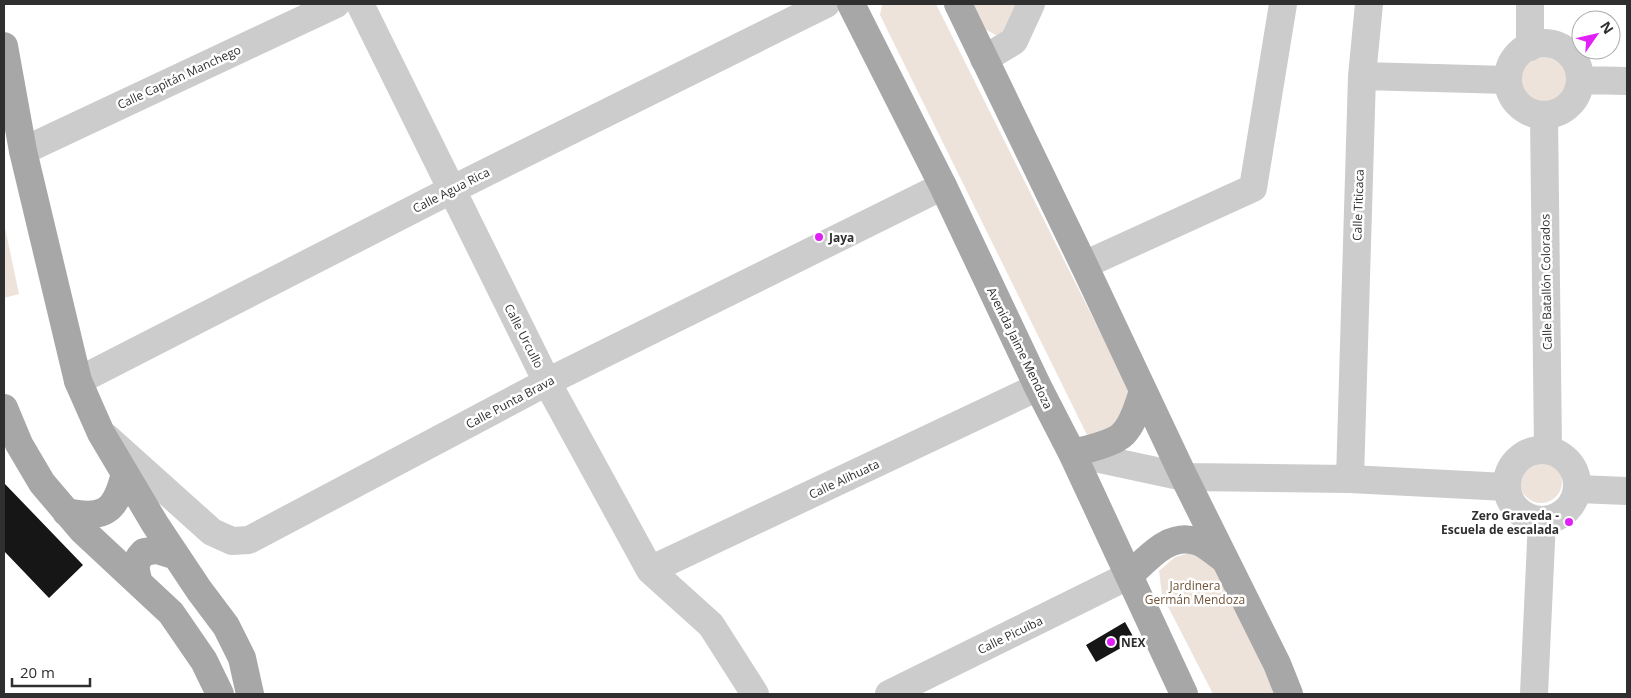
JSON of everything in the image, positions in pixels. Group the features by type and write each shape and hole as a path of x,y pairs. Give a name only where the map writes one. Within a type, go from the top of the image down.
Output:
{"main road":[{"name":"Avenida Jaime Mendoza","path":"851,4 943,186 1072,453 1184,694"},
{"path":"958,4 1184,477 1277,664 1289,694"},
{"path":"4,46 23,151 78,380 101,433 155,524 226,626 242,658 250,694"},
{"path":"1072,453 1096,447 1123,435 1131,422 1143,391"},
{"path":"4,408 24,452 42,483 82,530 171,613 204,661 220,694"},
{"path":"66,512 84,516 98,515 113,505 120,493 132,484"},
{"path":"1130,575 1159,548 1178,539 1198,542 1225,560"},
{"path":"139,583 135,568 137,559 144,552 157,550 176,556"}],"street":[{"name":"Calle Capitán Manchego","path":"23,151 336,4"},
{"name":"Calle Urcullo","path":"360,4 547,382 650,570 710,625 755,694"},
{"name":"Calle Agua Rica","path":"78,380 451,190 826,4"},
{"path":"984,59 1014,41 1031,4"},
{"path":"1084,265 1253,188 1282,4"},
{"name":"Calle Titicaca","path":"1350,479 1362,76 1369,4"},
{"path":"1530,4 1530,46"},
{"path":"1541,44 1553,45 1564,50 1578,68 1580,80 1578,91 1573,101 1565,109 1555,114 1533,113 1523,108 1515,101 1510,91 1508,80 1514,60 1530,46 1541,44"},
{"path":"1362,76 1508,80"},
{"path":"1580,80 1627,81"},
{"name":"Calle Batallón Colorados","path":"1544,115 1548,449"},
{"name":"Calle Punta Brava","path":"101,433 212,532 232,541 249,540 547,382 943,186"},
{"name":"Calle Alihuata","path":"650,570 1038,386"},
{"path":"1537,449 1548,449 1567,459 1574,468 1578,489 1570,508 1562,514 1552,519 1531,519 1514,507 1506,487 1507,477 1511,466 1518,458 1527,452 1537,449"},
{"path":"1072,453 1184,477 1350,479 1506,487"},
{"path":"132,484 152,494 174,497"},
{"path":"1578,489 1627,491"},
{"path":"155,524 155,504 160,498 174,497"},
{"path":"1534,694 1542,520"},
{"name":"Calle Picuiba","path":"889,694 1130,575"}],"green space":[{"path":"882,4 936,4 1129,390 1127,411 1102,438 1087,435 880,15"},
{"path":"972,4 1018,4 1009,26 999,37 985,29"},
{"path":"1540,52 1550,52 1560,56 1568,64 1572,79 1568,94 1560,102 1550,106 1540,106 1530,102 1522,94 1518,84 1518,74 1522,64 1530,56"},
{"path":"4,223 19,294 4,298"},
{"path":"1545,461 1553,464 1559,470 1562,482 1559,494 1553,500 1537,503 1529,500 1523,494 1520,478 1523,470 1529,464"},
{"name":"Jardinera Germán Mendoza","path":"1193,552 1209,559 1222,576 1275,694 1213,694 1162,595 1159,571 1175,557"}],"building":[{"path":"4,483 83,565 49,598 4,551"},
{"name":"NEX","path":"1125,622 1135,640 1096,662 1086,645"}],"place":[{"name":"Jaya","path":"819,237"},
{"name":"Zero Graveda - Escuela de escalada","path":"1569,522"},
{"name":"NEX","path":"1111,642"}]}
